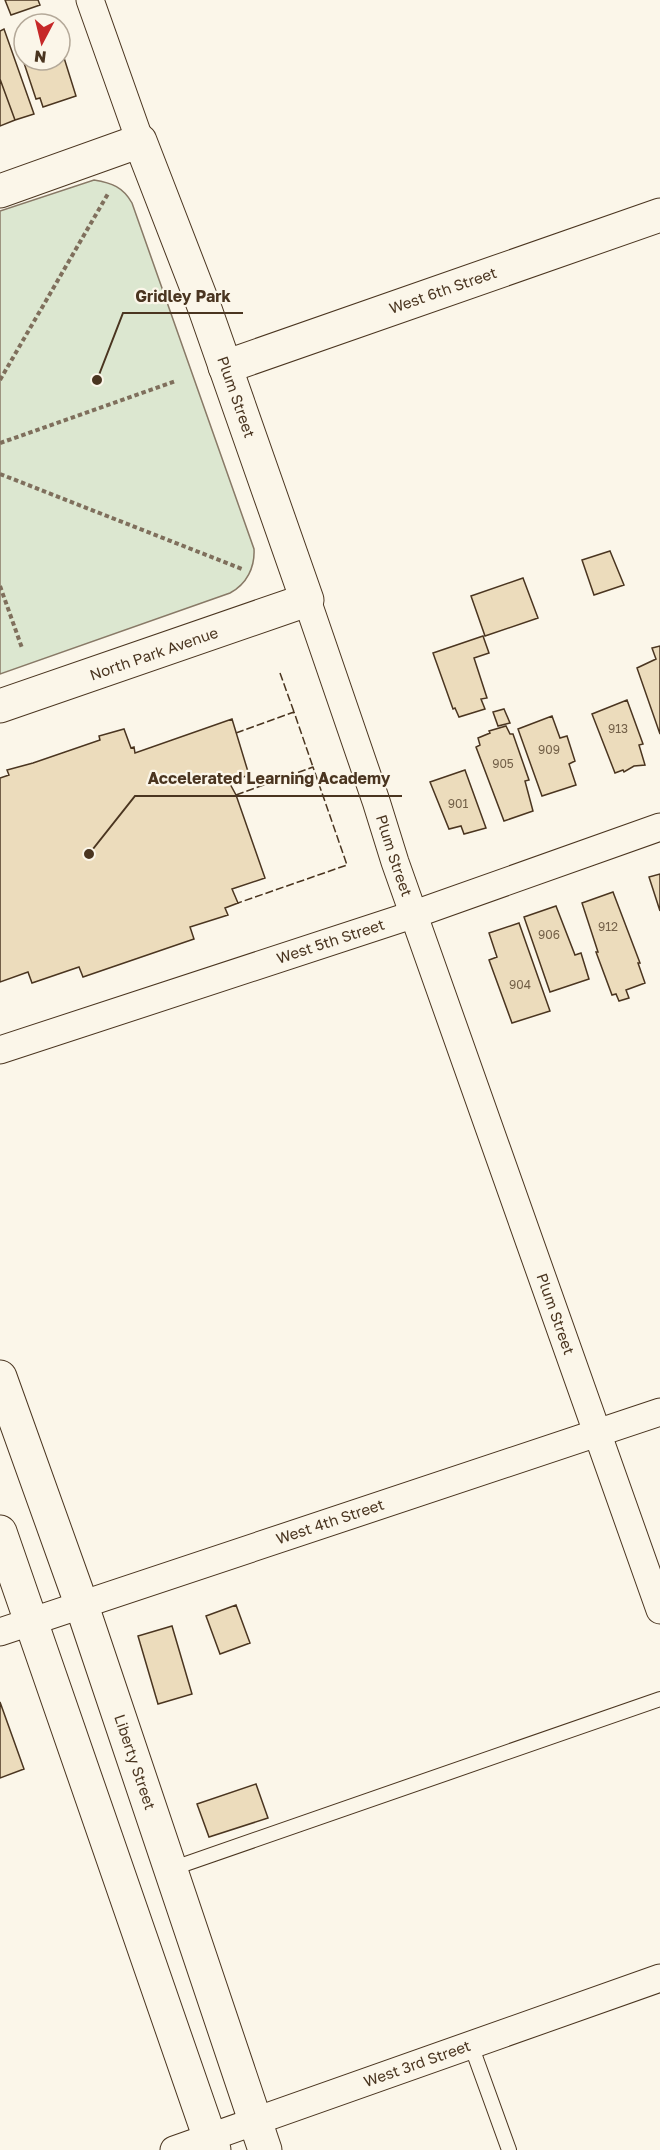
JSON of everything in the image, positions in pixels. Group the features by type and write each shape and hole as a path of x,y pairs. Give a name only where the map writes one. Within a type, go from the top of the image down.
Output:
{"street":[{"name":"Plum Street","path":"90,0 225,367 660,1610"},
{"path":"0,191 140,141"},
{"name":"West 6th Street","path":"225,367 660,216"},
{"name":"North Park Avenue","path":"0,706 307,600"},
{"name":"West 5th Street","path":"0,1050 415,914 660,826"},
{"name":"Liberty Street","path":"0,1377 82,1606 260,2136"},
{"name":"West 4th Street","path":"0,1632 660,1412"},
{"path":"0,1532 211,2144"},
{"name":"West 3rd Street","path":"174,2150 260,2136 471,2045 660,1978"}],"lane":[{"path":"171,1869 660,1699"},
{"path":"471,2045 509,2150"}],"path":[{"path":"0,380 109,192"},
{"path":"0,443 176,381"},
{"path":"0,474 242,569"},
{"path":"0,586 22,648"}],"green space":[{"path":"94,180 116,187 125,193 132,203 254,549 253,562 245,580 230,593 0,674 0,211"}],"building":[{"path":"5,0 38,0 40,5 20,12 12,12 11,15"},
{"path":"4,29 12,52 12,72 19,72 34,114 15,120 0,79 0,31"},
{"path":"27,72 68,72 76,96 43,107 40,98 36,99"},
{"path":"0,79 15,120 0,126"},
{"path":"610,551 624,585 594,595 582,560"},
{"path":"523,578 538,618 485,636 471,596"},
{"path":"483,636 489,653 474,658 487,698 481,699 485,709 459,717 455,708 453,709 433,653"},
{"path":"660,646 660,734 637,668 656,659 652,648"},
{"path":"627,700 643,744 639,745 645,765 634,766 624,772 623,770 615,773 592,714"},
{"path":"504,709 510,723 498,726 493,712"},
{"path":"552,716 560,738 567,736 575,761 569,764 576,785 542,796 518,729"},
{"path":"232,719 249,775 229,782 236,795 265,878 232,889 238,903 225,908 228,915 190,927 194,939 83,977 79,967 32,983 28,972 0,982 0,778 9,775 7,770 100,740 99,736 124,729 135,753"},
{"path":"506,726 510,734 513,734 529,780 525,781 533,811 504,821 476,747 480,745 478,738 490,733 489,731"},
{"path":"465,770 486,828 464,834 461,826 449,829 430,782"},
{"path":"660,874 660,911 649,877"},
{"path":"613,892 640,963 638,963 645,983 626,990 629,998 619,1001 616,994 612,995 596,952 598,952 582,903"},
{"path":"556,906 575,955 581,953 589,979 550,992 524,917"},
{"path":"519,923 550,1011 512,1023 489,960 497,957 489,933"},
{"path":"236,1605 250,1643 220,1654 206,1616"},
{"path":"172,1626 192,1694 158,1704 138,1636"},
{"path":"0,1702 24,1769 0,1778"},
{"path":"256,1784 268,1818 209,1837 197,1804"}],"fence":[{"path":"280,673 294,712"},
{"path":"236,733 294,712 313,767"},
{"path":"236,795 313,767 347,865 238,903"}],"place":[{"name":"Gridley Park","path":"97,380"},
{"name":"Accelerated Learning Academy","path":"89,854"}]}
